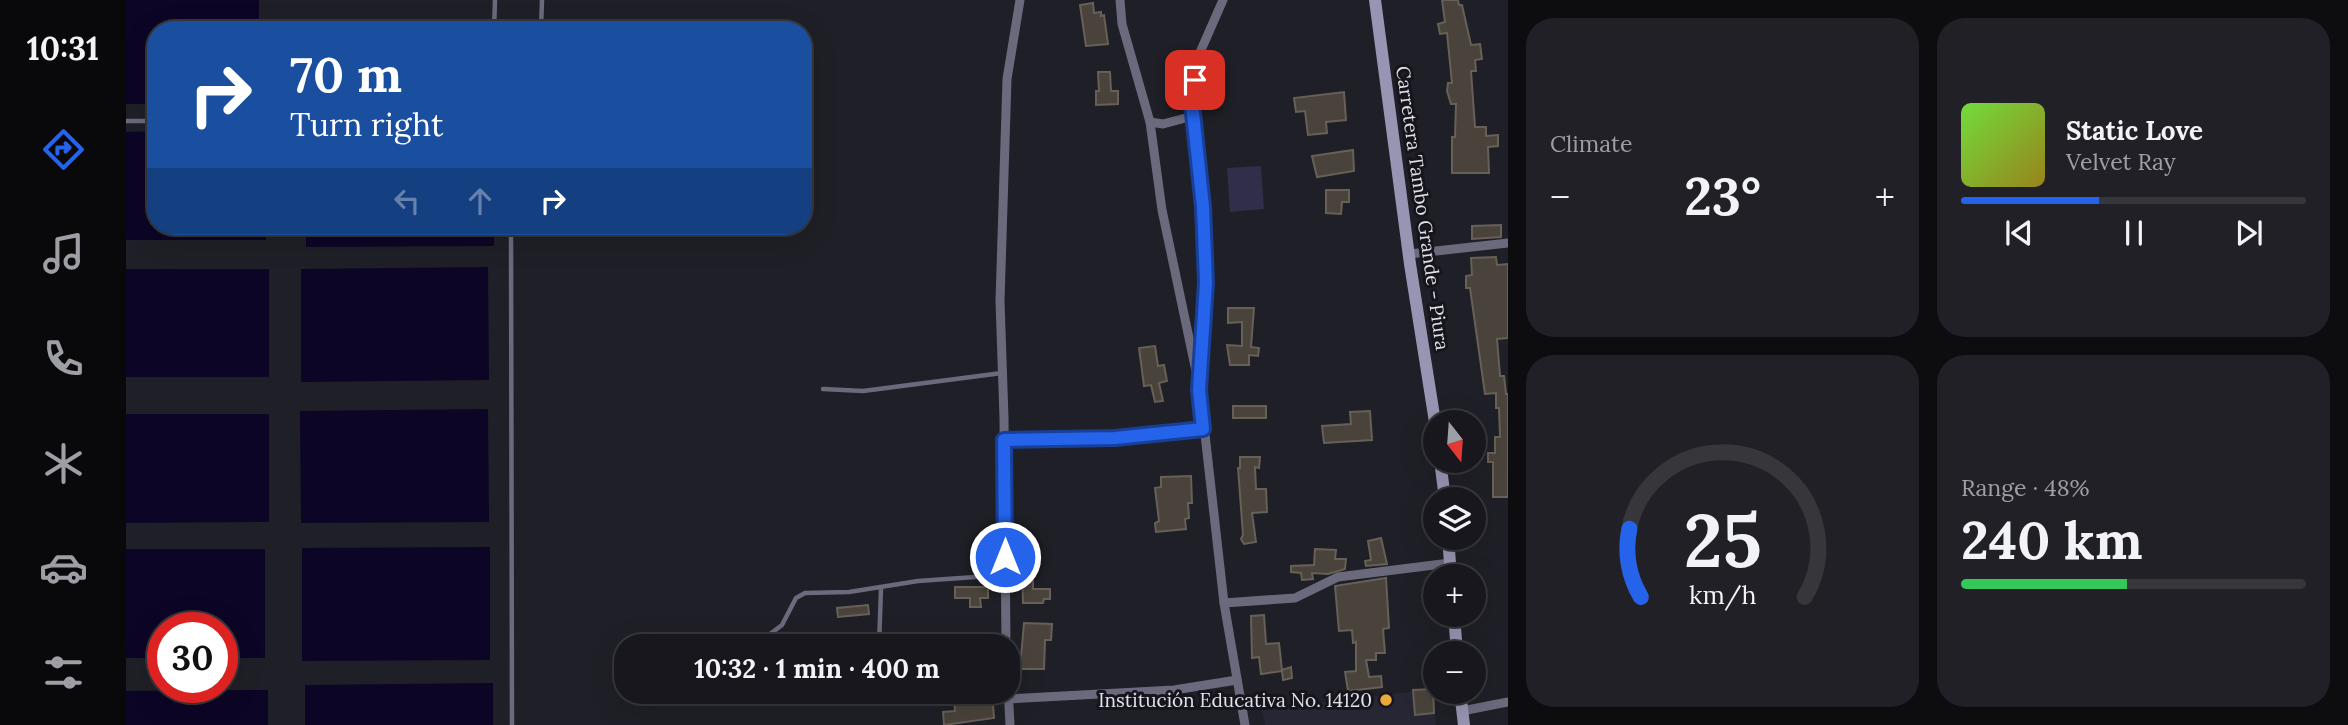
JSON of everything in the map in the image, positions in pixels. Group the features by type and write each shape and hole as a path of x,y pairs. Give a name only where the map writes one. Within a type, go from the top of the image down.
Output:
{"main road":[{"name":"Carretera Tambo Grande - Piura","path":"1373,4 1433,410"},
{"path":"1461,704 1464,725"}],"street":[{"path":"1006,634 1000,301 1007,79 1020,0"},
{"path":"1120,0 1122,24 1150,122 1162,211 1199,390 1224,603 1245,725"},
{"path":"1199,390 1206,283 1203,207 1192,104 1198,57 1223,0"},
{"path":"1150,122 1163,124 1193,116"},
{"path":"1409,254 1508,243"},
{"path":"1004,440 1115,438 1203,429"},
{"path":"1224,603 1295,598 1338,577 1423,571"},
{"path":"1020,698 1174,690 1237,680"},
{"path":"1462,711 1508,702"},
{"path":"1009,704 1010,725"}],"lane":[{"path":"494,21 495,0"},
{"path":"541,21 542,0"},
{"path":"126,121 147,121"},
{"path":"512,235 512,725"},
{"path":"823,389 863,391 1002,373"},
{"path":"770,634 782,625 796,598 805,593 1005,575"},
{"path":"879,634 881,588"}],"shaded area":[{"path":"126,0 259,0 259,21 147,21 147,104 126,104"},
{"path":"147,131 147,235 266,235 266,240 126,240 126,132"},
{"path":"1261,166 1264,209 1230,212 1227,168"},
{"path":"306,235 494,235 494,246 306,247"},
{"path":"488,267 489,380 301,382 301,269"},
{"path":"126,269 269,269 269,377 126,377"},
{"path":"488,409 489,522 301,523 300,411"},
{"path":"126,414 269,414 269,522 126,523"},
{"path":"490,547 490,660 302,661 302,548"},
{"path":"126,549 265,549 265,658 238,658 238,612 147,612 147,658 126,658"},
{"path":"493,683 493,725 305,725 305,685"},
{"path":"238,690 268,690 268,725 126,725 126,691 147,691 147,703 238,703"},
{"name":"Institución Educativa No. 14120","path":"1423,690 1423,704 1434,704 1436,725 1265,725 1262,710"}],"building":[{"path":"1442,0 1458,0 1459,5 1462,5 1471,45 1480,44 1482,59 1475,60 1476,71 1471,71 1475,127 1486,127 1486,136 1498,135 1498,146 1488,147 1489,173 1452,173 1456,104 1451,104 1447,91 1448,83 1452,83 1447,33 1440,34 1438,24 1445,22"},
{"path":"1093,3 1094,13 1101,12 1101,16 1104,15 1108,44 1086,46 1080,5"},
{"path":"1098,72 1110,72 1111,91 1118,91 1118,104 1096,105 1096,91 1099,91"},
{"path":"1344,92 1346,120 1326,122 1327,133 1308,135 1305,111 1296,112 1294,98"},
{"path":"1353,150 1354,171 1317,177 1312,156"},
{"path":"1326,190 1349,190 1349,202 1342,202 1341,214 1326,213"},
{"path":"1501,225 1501,237 1472,239 1472,226"},
{"path":"1496,257 1497,265 1508,264 1508,338 1497,339 1500,376 1504,376 1508,394 1508,497 1493,497 1493,462 1488,462 1488,453 1495,453 1495,437 1500,437 1499,408 1496,408 1496,393 1485,394 1470,288 1466,288 1466,276 1472,275 1471,258"},
{"path":"1228,308 1254,308 1251,347 1259,348 1258,356 1249,355 1249,365 1230,365 1227,345 1242,346 1242,322 1228,323"},
{"path":"1155,346 1158,366 1164,365 1167,381 1159,383 1163,401 1155,402 1151,385 1144,386 1139,348"},
{"path":"1233,406 1266,406 1266,418 1233,418"},
{"path":"1370,411 1372,440 1324,443 1322,426 1351,424 1350,412"},
{"path":"1240,457 1260,457 1259,468 1255,467 1256,489 1266,489 1267,512 1252,513 1256,542 1244,544 1241,539 1243,535 1238,468"},
{"path":"1191,476 1192,503 1188,503 1189,518 1185,519 1186,529 1156,532 1155,523 1159,521 1155,488 1161,487 1161,477"},
{"path":"1381,538 1387,564 1366,566 1365,561 1371,560 1368,541"},
{"path":"1315,549 1336,550 1335,559 1346,559 1345,569 1328,574 1312,573 1313,579 1302,580 1301,573 1291,572 1291,566 1314,565"},
{"path":"1022,571 1033,571 1033,589 1050,589 1050,599 1044,599 1043,603 1023,603"},
{"path":"1386,578 1389,628 1383,629 1385,653 1376,653 1376,660 1366,660 1369,677 1381,676 1382,687 1348,691 1345,672 1356,671 1356,642 1353,643 1352,630 1339,631 1335,586"},
{"path":"955,587 988,587 988,598 980,598 981,607 970,607 970,598 955,598"},
{"path":"868,605 869,614 838,617 837,608"},
{"path":"1264,615 1266,644 1279,643 1282,670 1291,667 1292,678 1283,680 1282,671 1261,674 1259,657 1252,658 1251,616"},
{"path":"1024,623 1052,624 1051,640 1045,640 1044,669 1020,669"},
{"path":"1413,690 1423,690 1423,704 1434,704 1434,713 1415,715"},
{"path":"954,704 993,704 994,718 944,725 943,712 955,711"}],"place":[{"name":"Institución Educativa No. 14120","path":"1386,700"}],"route":[{"path":"1005,557 1004,440 1115,438 1203,429 1199,390 1206,283 1203,207 1192,104 1195,80"}]}
